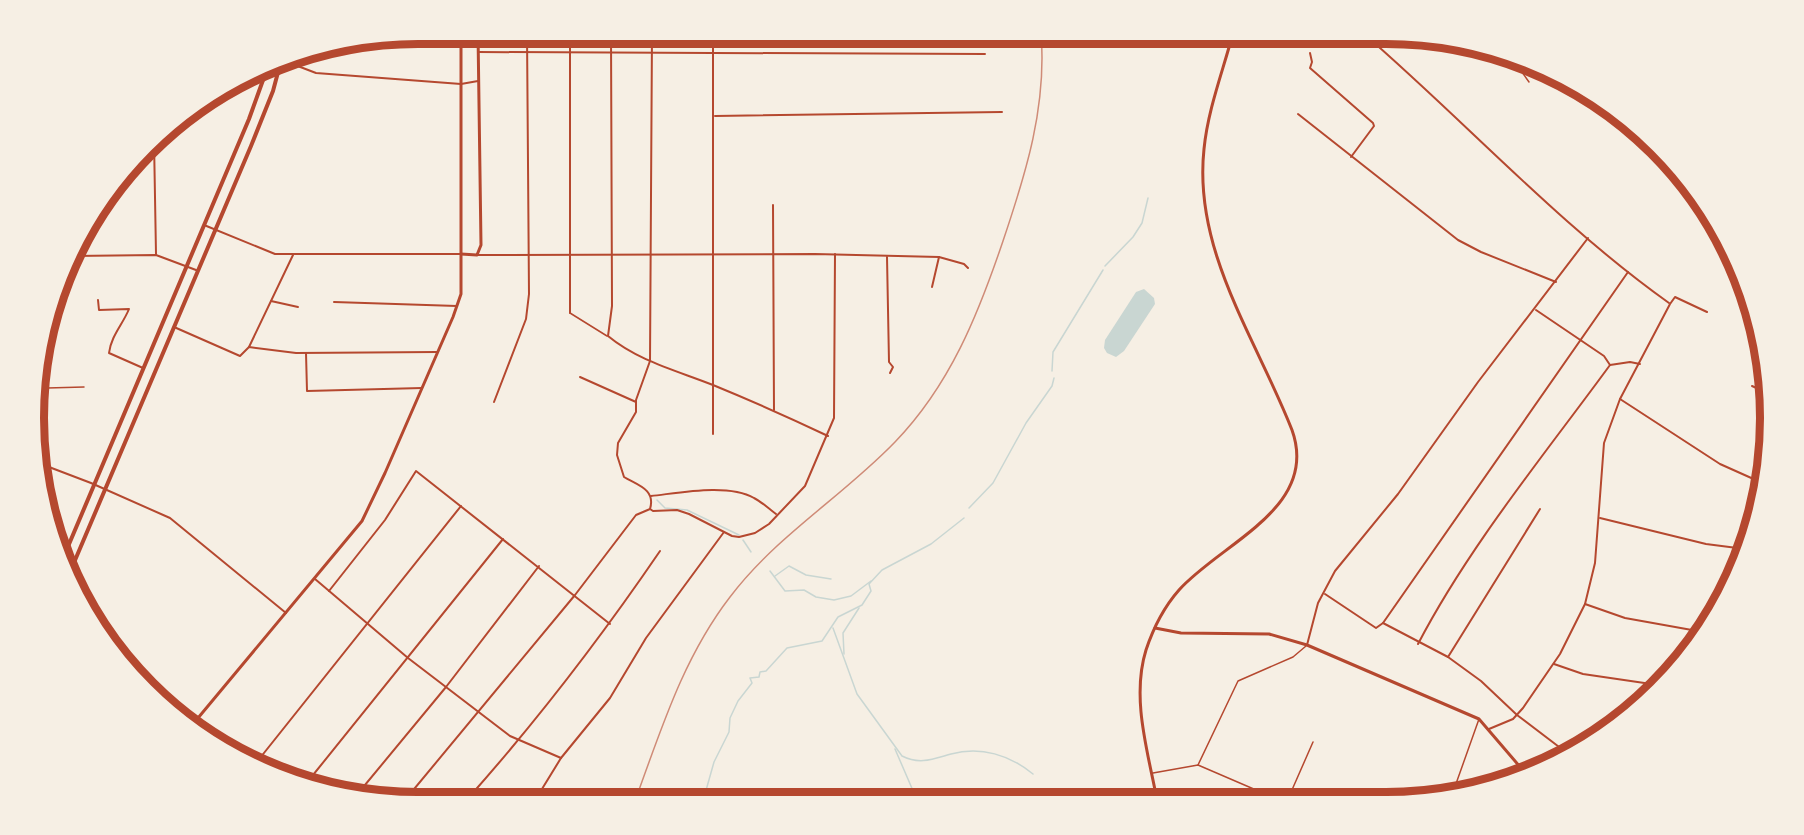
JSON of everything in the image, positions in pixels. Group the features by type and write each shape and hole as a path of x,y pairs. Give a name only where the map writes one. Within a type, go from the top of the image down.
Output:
{"main road":[{"path":"197,719 315,579 357,527 371,505 457,306 460,294 461,254 461,44"},
{"path":"461,254 477,255 481,245 478,44"},
{"path":"1156,792 1142,715 1140,688 1146,651 1155,628 1170,601 1184,585 1277,507 1291,485 1295,473 1297,450 1294,436 1221,270 1206,220 1203,189 1205,143 1230,44"},
{"path":"73,564 216,230 271,97 278,70"},
{"path":"67,549 257,100 265,76"},
{"path":"1621,126 1648,150"},
{"path":"1155,628 1181,633 1269,634 1307,645 1479,718 1520,767"}],"street":[{"path":"494,402 526,319 529,254 527,44"},
{"path":"570,44 570,313"},
{"path":"611,44 612,306 609,336 622,348 650,361 774,410 828,436"},
{"path":"650,509 651,496 640,485 624,477 617,456 619,438 636,411 636,402 650,361 651,44"},
{"path":"713,44 715,116 713,434"},
{"path":"1375,44 1588,238 1670,303"},
{"path":"478,52 985,54"},
{"path":"1310,53 1312,62 1310,68 1373,123 1374,126 1351,157"},
{"path":"292,65 316,73 461,84 478,81"},
{"path":"715,116 1002,112"},
{"path":"1298,114 1458,240 1481,252 1556,282"},
{"path":"154,152 156,255"},
{"path":"773,205 774,410"},
{"path":"204,225 275,254 461,254"},
{"path":"1307,645 1313,616 1335,571 1349,551 1398,494 1478,382 1536,310 1588,238"},
{"path":"412,792 575,595 633,518 650,509 654,511 677,510 689,513 732,536 748,535 769,524 805,486 834,418 835,254"},
{"path":"80,256 156,255 198,271"},
{"path":"174,327 240,356 249,347 293,255"},
{"path":"477,255 939,256 964,264 968,268"},
{"path":"932,287 939,256"},
{"path":"887,257 889,362 893,367 890,373"},
{"path":"1325,594 1376,628 1383,623 1628,272"},
{"path":"1489,729 1517,715 1554,664 1585,604 1591,587 1600,518 1604,443 1620,399 1670,303 1675,297 1707,312"},
{"path":"98,300 99,310 129,309 122,326 111,340 109,353 144,368"},
{"path":"271,301 298,307"},
{"path":"334,302 457,306"},
{"path":"1536,310 1604,356 1610,364"},
{"path":"249,347 306,353 438,352"},
{"path":"306,353 307,391 422,388"},
{"path":"1418,644 1435,612 1470,559 1610,364 1630,362 1640,364"},
{"path":"45,453 47,371"},
{"path":"580,377 636,402"},
{"path":"1752,386 1760,389"},
{"path":"1620,399 1720,464 1755,480"},
{"path":"47,468 94,484 170,518 286,613"},
{"path":"329,591 385,520 416,471 610,624"},
{"path":"651,496 697,491 730,492 752,497 776,514"},
{"path":"261,757 461,506"},
{"path":"1448,657 1540,509"},
{"path":"1600,518 1706,544 1737,548"},
{"path":"540,792 564,753 610,698 646,638 724,532"},
{"path":"312,776 503,539"},
{"path":"474,792 519,741 610,624 660,551"},
{"path":"363,787 446,687 539,566"},
{"path":"315,579 408,658 479,712 519,741 561,758"},
{"path":"1585,604 1625,618 1693,630"},
{"path":"1383,623 1418,644 1448,657 1481,681 1517,715 1561,748"},
{"path":"1554,664 1583,674 1649,684"}],"lane":[{"path":"1519,68 1529,82"},
{"path":"570,313 609,336"},
{"path":"47,388 84,387"},
{"path":"1198,765 1238,681 1293,657 1307,645"},
{"path":"1456,785 1479,718"},
{"path":"1291,792 1313,742"},
{"path":"1153,773 1198,765 1261,792"}],"shaded area":[{"path":"1144,289 1154,298 1155,304 1124,351 1116,357 1107,353 1104,348 1105,340 1136,292"}],"waterway":[{"path":"1105,266 1133,237 1142,223 1148,198"},
{"path":"1052,371 1053,352 1103,270"},
{"path":"969,508 993,483 1026,423 1052,386 1054,378"},
{"path":"657,500 665,508 687,510 739,535"},
{"path":"706,792 714,762 729,732 730,718 738,701 752,683 750,678 759,677 760,672 766,671 787,648 822,641 838,617 862,605 871,591 869,584 882,570 931,544 964,518"},
{"path":"743,540 751,552"},
{"path":"775,576 789,566 806,575 831,579"},
{"path":"770,571 785,591 804,590 816,597 834,600 851,596 871,581"},
{"path":"844,654 843,633 859,608"},
{"path":"833,628 857,694 902,756 921,761 962,752 984,752 1005,757 1033,774"},
{"path":"895,749 914,792"}],"railway":[{"path":"638,792 675,695 713,620 748,575 768,555 895,442 932,397 947,373 983,296 1027,165 1038,113 1041,44"}]}
